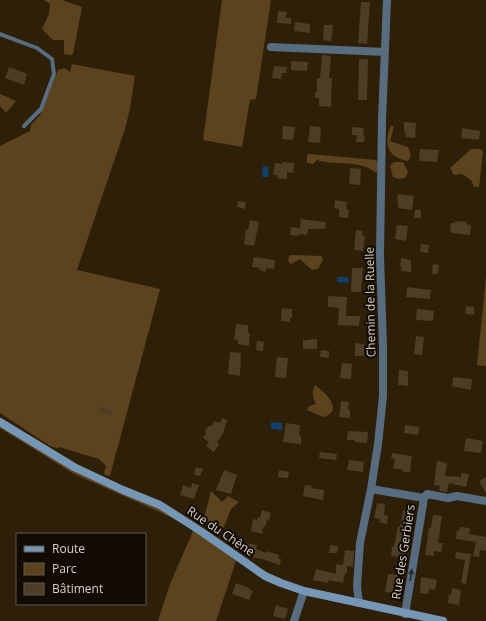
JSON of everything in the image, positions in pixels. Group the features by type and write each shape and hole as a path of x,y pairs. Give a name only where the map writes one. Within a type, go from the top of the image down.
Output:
{"street":[{"name":"Chemin de la Ruelle","path":"359,602 357,586 360,543 371,489 383,396 380,256 382,120 387,0"},
{"path":"271,47 385,52"},
{"name":"Rue du Chêne","path":"0,422 74,467 123,490 160,505 265,576 281,584 304,591 442,621"},
{"name":"Rue des Gerbiers","path":"371,489 424,498 405,614"},
{"path":"424,498 427,494 448,498 457,496 486,502"},
{"path":"294,621 304,591"}],"lane":[{"path":"0,34 37,48 52,59 54,74 41,109 24,126"}],"green space":[{"path":"44,0 62,0 82,7 73,54 64,54 64,40 53,40 42,29 49,14 50,4"},
{"path":"222,0 271,0 256,99 250,100 242,147 203,140"},
{"path":"72,64 135,76 130,109 125,129 77,270 160,289 110,476 105,475 104,473 106,466 99,459 59,447 57,448 50,446 0,413 0,146 30,131 31,125 40,115 58,70 65,68 70,72"},
{"path":"0,94 16,101 6,113 0,106"},
{"path":"391,125 394,127 390,141 408,147 411,155 408,161 391,153 388,138"},
{"path":"471,149 480,149 483,151 479,187 474,187 471,180 462,174 454,175 450,168"},
{"path":"307,155 376,160 378,170 376,173 363,166 355,164 324,162 317,160 313,164 307,163"},
{"path":"394,162 403,162 408,172 405,178 399,179 393,177 390,166"},
{"path":"289,256 322,256 323,260 318,269 312,270 300,259 291,264 288,261"},
{"path":"486,277 486,366 477,365"},
{"path":"315,385 324,392 333,406 329,414 323,417 307,410 309,406 316,404 313,394"},
{"path":"0,425 161,509 194,529 162,513 74,474 0,428"},
{"path":"211,491 222,502 228,496 239,502 231,509 221,534 216,535 209,530 210,526 203,522"},
{"path":"194,529 236,561 216,621 158,621 170,584"}],"water":[{"path":"263,166 269,167 268,177 262,177"},
{"path":"337,277 348,277 349,281 347,283 337,282"},
{"path":"271,422 282,423 282,429 279,431 278,429 271,429"}],"building":[{"path":"361,2 370,2 367,44 358,43"},
{"path":"278,11 287,12 286,18 291,18 291,24 277,23"},
{"path":"295,22 310,24 310,33 294,31"},
{"path":"324,25 333,25 331,41 323,40"},
{"path":"322,55 331,56 329,78 332,78 331,107 319,106 319,98 315,98 315,92 317,92 317,78 320,78"},
{"path":"359,59 368,59 367,100 358,100"},
{"path":"291,61 308,62 307,71 291,70"},
{"path":"274,66 287,67 286,73 282,73 281,79 272,78"},
{"path":"9,67 27,74 24,85 5,78"},
{"path":"404,122 416,123 415,138 405,137 406,132 404,131"},
{"path":"283,126 295,127 293,140 282,139"},
{"path":"310,126 321,127 320,143 308,142"},
{"path":"352,127 364,128 364,142 356,142 357,135 352,135"},
{"path":"462,128 480,131 479,140 461,138"},
{"path":"420,149 439,150 437,162 419,161"},
{"path":"282,162 294,163 293,173 287,172 287,179 277,178 277,175 273,175 275,163 282,164"},
{"path":"350,168 361,169 360,185 349,184"},
{"path":"398,194 414,196 412,210 398,208"},
{"path":"335,200 347,202 346,209 349,210 348,218 339,217 339,209 334,208"},
{"path":"238,201 246,202 245,209 237,207"},
{"path":"415,210 421,210 421,218 414,218"},
{"path":"301,219 326,222 325,229 308,229 306,235 290,235 291,227 300,228"},
{"path":"250,220 259,222 254,246 244,244 246,229 248,230"},
{"path":"455,221 467,222 466,224 471,225 470,235 452,233 450,231 451,223 455,223"},
{"path":"397,225 408,226 406,241 395,239"},
{"path":"356,230 363,231 362,235 365,236 363,251 354,250"},
{"path":"421,244 429,245 428,253 420,252"},
{"path":"254,257 275,260 274,269 266,268 266,272 259,270 260,268 252,267"},
{"path":"401,258 411,260 411,272 401,271"},
{"path":"433,264 439,265 438,274 432,274"},
{"path":"352,268 363,268 361,292 351,292"},
{"path":"407,287 431,290 430,299 406,297"},
{"path":"328,296 347,297 346,316 360,316 359,326 338,325 339,308 328,307"},
{"path":"466,306 474,307 474,315 465,314"},
{"path":"282,308 292,309 292,318 290,318 290,322 281,321"},
{"path":"417,309 434,311 433,321 416,320"},
{"path":"236,324 248,325 248,333 250,333 249,346 238,344 238,340 234,339"},
{"path":"416,336 424,337 422,355 414,354"},
{"path":"317,339 317,349 303,349 303,340"},
{"path":"257,341 264,342 263,351 256,350"},
{"path":"355,343 364,344 364,356 355,356"},
{"path":"321,350 329,351 329,358 320,357"},
{"path":"230,352 241,353 240,376 228,374"},
{"path":"277,357 288,358 286,378 275,377"},
{"path":"342,363 352,364 351,379 340,378"},
{"path":"399,370 408,371 408,386 398,385"},
{"path":"453,377 472,379 471,390 452,386"},
{"path":"341,401 349,402 348,410 350,410 350,418 339,417"},
{"path":"100,407 112,411 111,416 98,412"},
{"path":"222,418 227,420 223,434 217,442 219,444 214,452 206,446 209,442 203,438 206,433 205,430 209,426 212,426 214,421 220,423"},
{"path":"286,423 300,425 299,435 301,436 301,444 283,442"},
{"path":"405,425 419,427 418,435 404,433"},
{"path":"348,431 368,432 367,443 347,440"},
{"path":"466,438 483,441 481,453 464,451"},
{"path":"320,452 337,454 336,460 319,458"},
{"path":"392,453 412,456 410,472 403,472 403,470 393,468 395,459 391,458"},
{"path":"349,460 364,462 363,472 347,470"},
{"path":"437,461 447,463 445,476 461,477 461,473 469,474 466,487 449,483 447,492 439,491 440,486 434,485"},
{"path":"196,467 203,469 200,476 194,475"},
{"path":"224,470 237,475 231,494 216,490"},
{"path":"279,470 289,472 288,478 278,477"},
{"path":"486,477 486,493 479,481"},
{"path":"192,483 199,485 194,499 180,495 183,485 191,488"},
{"path":"305,485 312,486 311,488 324,490 323,500 303,496"},
{"path":"377,503 385,504 384,515 388,516 387,524 379,522 380,519 374,518"},
{"path":"262,510 271,513 265,527 263,527 262,534 251,531 253,519 257,520 258,517 260,518"},
{"path":"403,510 412,512 409,528 406,528 405,532 402,551 406,551 403,567 398,566 399,557 391,556 398,526 400,527"},
{"path":"433,515 442,516 438,543 443,543 441,552 434,551 434,556 425,555 429,528 431,528"},
{"path":"460,527 470,528 469,534 486,537 486,551 480,550 479,557 473,556 476,542 456,539 457,531 459,531"},
{"path":"245,543 257,545 256,549 266,553 267,551 279,555 278,558 281,559 280,565 259,558 253,558 254,554 242,551"},
{"path":"330,545 338,546 337,553 329,553"},
{"path":"345,550 354,551 353,567 347,566 347,574 345,573 343,583 329,580 328,583 313,580 316,569 336,574 336,564 343,565"},
{"path":"456,552 471,554 466,584 461,583 465,560 455,558"},
{"path":"388,574 398,575 395,593 385,592"},
{"path":"421,577 437,580 435,590 429,589 428,594 420,593"},
{"path":"236,583 253,591 249,600 232,594"},
{"path":"452,588 461,590 459,605 448,603"},
{"path":"276,605 288,609 285,619 273,616"}]}
